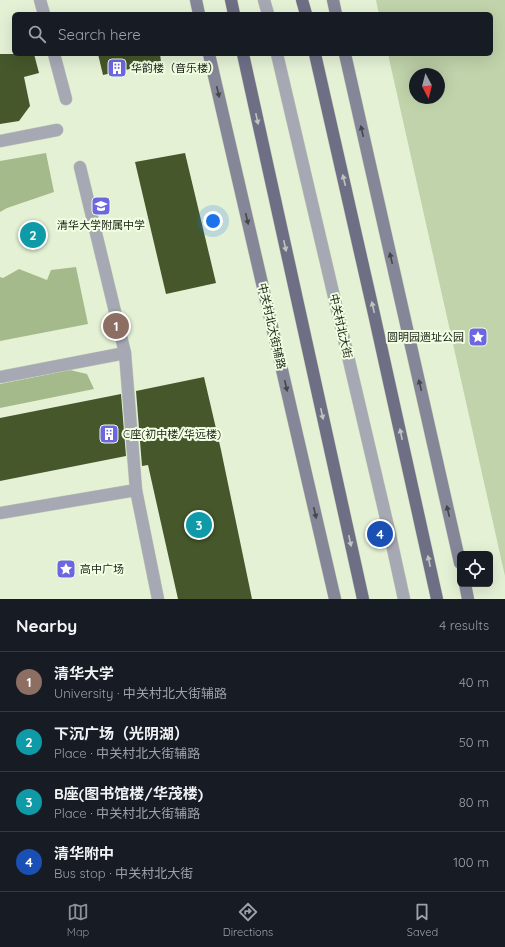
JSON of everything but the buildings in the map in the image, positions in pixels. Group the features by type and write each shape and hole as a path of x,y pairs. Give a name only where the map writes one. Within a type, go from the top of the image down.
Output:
{"main road":[{"path":"231,0 234,12"},
{"path":"302,0 305,12"},
{"path":"243,56 363,599"},
{"path":"315,56 437,599"}],"street":[{"path":"196,0 199,12"},
{"path":"333,0 336,12"},
{"name":"中关村北大街辅路","path":"209,56 335,599"},
{"path":"345,56 457,551"},
{"path":"466,587 468,599"}],"lane":[{"path":"40,0 43,12"},
{"path":"264,0 267,12"},
{"path":"55,56 66,99"},
{"name":"中关村北大街","path":"277,56 385,512 404,599"},
{"path":"0,141 57,130"},
{"path":"80,167 125,353 136,490 158,599"},
{"path":"0,376 125,353"},
{"path":"0,513 136,490"}],"green space":[{"name":"圆明园遗址公园","path":"376,0 505,0 505,576 388,56 493,56 493,12 379,12"},
{"path":"46,153 54,192 7,208 0,212 0,161"},
{"path":"76,267 88,324 0,341 0,277 3,278 19,269 47,280 51,270"},
{"path":"70,370 87,374 94,389 0,408 0,384"}],"place":[{"name":"华韵楼（音乐楼）","path":"117,68"},
{"name":"清华大学附属中学","path":"101,206"},
{"name":"下沉广场（光阴湖）","path":"33,235"},
{"name":"清华大学","path":"116,326"},
{"name":"圆明园遗址公园","path":"478,337"},
{"name":"C座(初中楼/华远楼)","path":"109,434"},
{"name":"B座(图书馆楼/华茂楼)","path":"199,525"},
{"name":"清华附中","path":"380,534"},
{"name":"高中广场","path":"66,569"}]}
